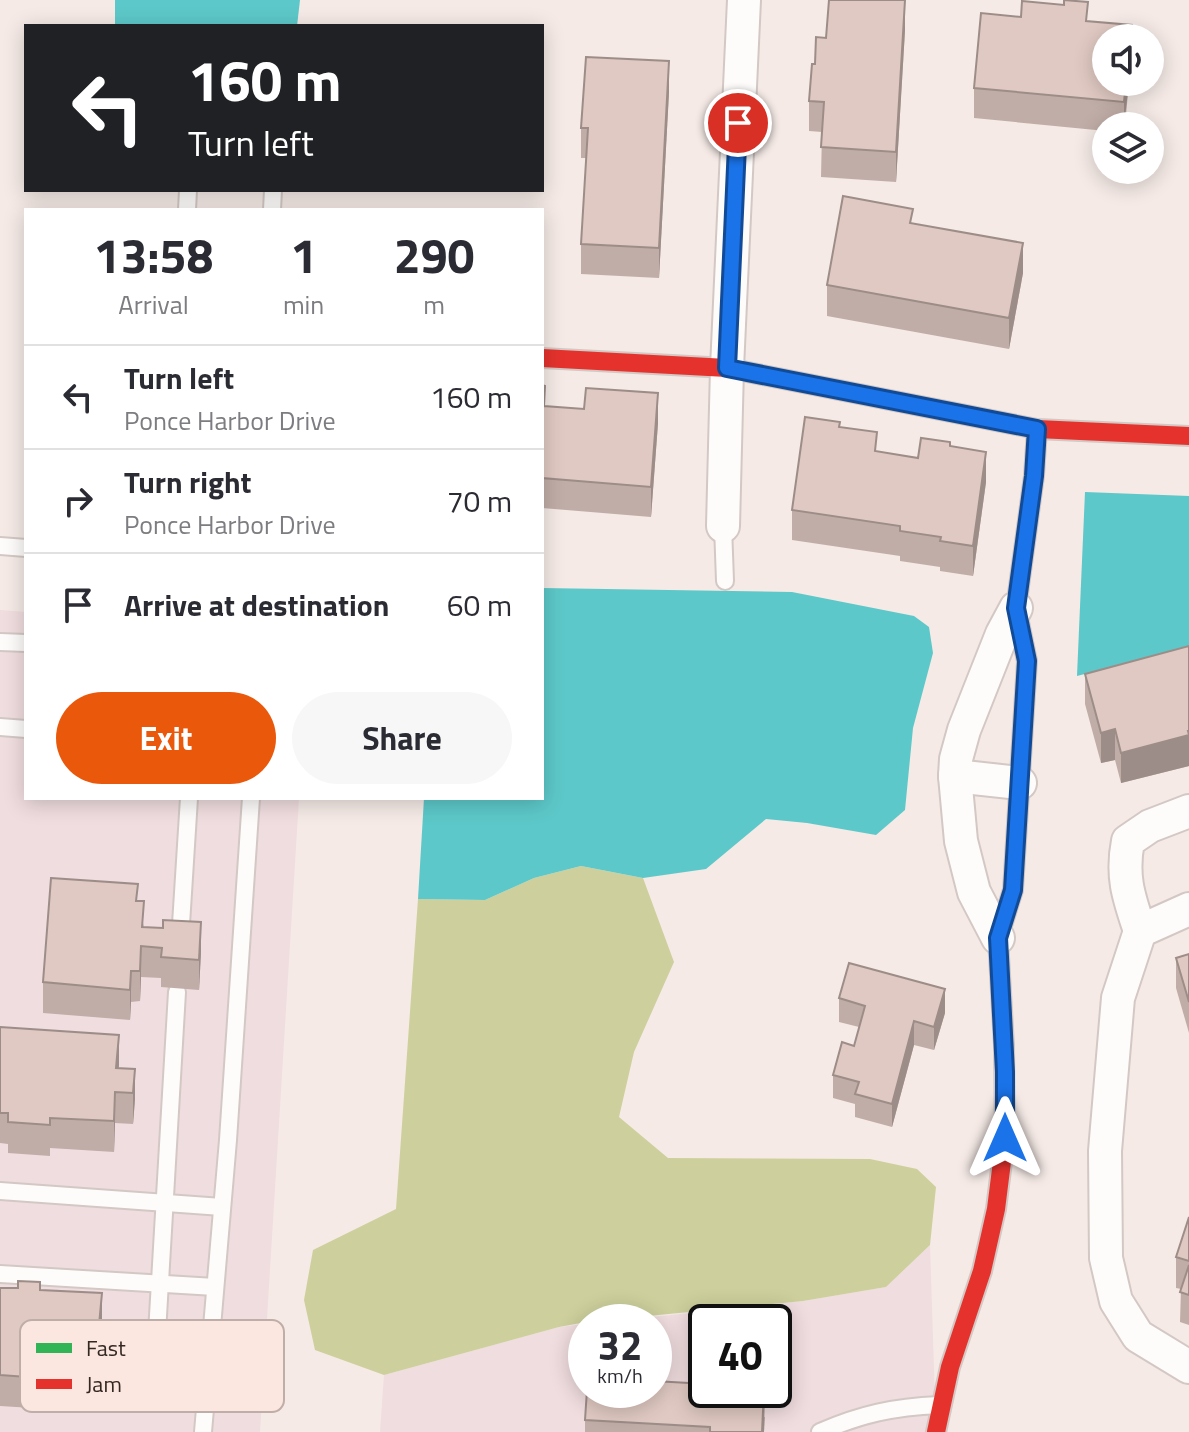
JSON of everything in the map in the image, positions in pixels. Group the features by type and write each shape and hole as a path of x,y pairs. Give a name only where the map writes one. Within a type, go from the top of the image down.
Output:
{"street":[{"path":"723,526 744,0"},
{"path":"544,358 727,368 1037,429 1189,436"},
{"path":"936,1432 950,1367 982,1271 996,1209 1005,1138 998,938 1013,890 1027,661 1016,608 1034,476 1037,429"},
{"path":"998,938 974,892 967,867 961,841 955,776 964,730 1002,634 1016,608"},
{"path":"955,776 1020,783"},
{"path":"1189,811 1150,826 1128,841 1124,863 1126,888 1140,931 1118,998 1105,1151 1106,1258 1116,1301 1138,1336 1189,1367"},
{"path":"1140,931 1189,909"}],"lane":[{"path":"723,526 725,581"},
{"path":"0,546 24,548"},
{"path":"0,642 24,643"},
{"path":"0,727 24,729"},
{"path":"180,947 189,800"},
{"path":"212,1320 251,800"},
{"path":"157,1320 177,992"},
{"path":"0,1191 222,1207"},
{"path":"0,1274 215,1287"},
{"path":"820,1432 900,1406 940,1405"},
{"path":"203,1432 205,1412"}],"shaded area":[{"path":"0,610 24,612 24,800 299,800 267,1320 20,1320 20,1412 261,1412 260,1432 0,1432"},
{"path":"930,1245 936,1432 380,1432 384,1375 568,1326 568,1408 672,1408 672,1315 688,1313 688,1408 792,1408 792,1304 775,1304 886,1287"}],"green space":[{"path":"581,866 643,878 674,962 634,1052 619,1117 668,1158 870,1159 917,1169 936,1187 930,1245 886,1287 772,1304 688,1304 688,1312 672,1314 672,1304 568,1304 568,1325 384,1375 315,1350 304,1300 313,1250 396,1209 418,899 485,900 534,878"}],"water":[{"path":"115,0 300,0 297,24 115,24"},
{"path":"1085,492 1189,496 1189,647 1077,676"},
{"path":"544,588 792,592 914,616 929,627 933,653 913,728 905,810 876,835 766,819 706,869 643,878 581,866 534,878 485,900 418,899 424,800 544,800"}],"building":[{"path":"829,0 905,0 896,152 821,147 824,102 809,101 816,37 826,38"},
{"path":"1064,0 1088,2 1086,21 1120,24 1092,24 1092,96 1125,96 1124,102 974,88 981,13 1021,17 1022,1 1064,5"},
{"path":"586,57 669,61 659,248 581,244 588,128 581,128"},
{"path":"843,196 913,209 910,223 1023,243 1009,318 827,285"},
{"path":"586,388 658,393 651,487 544,478 544,406 584,409"},
{"path":"805,417 840,422 839,427 877,432 875,451 918,458 921,438 986,452 973,546 900,531 900,526 792,510"},
{"path":"1189,646 1189,735 1121,753 1115,729 1101,733 1085,674"},
{"path":"51,878 138,884 136,901 144,901 142,927 163,928 163,920 201,922 199,960 161,957 162,948 141,946 140,971 131,971 130,990 43,982"},
{"path":"1189,954 1189,1002 1176,958"},
{"path":"849,963 945,989 934,1027 914,1021 892,1104 855,1094 859,1082 833,1075 842,1042 854,1046 865,1006 839,998"},
{"path":"0,1027 119,1035 116,1068 135,1069 133,1093 115,1092 114,1121 50,1118 50,1125 8,1122 8,1113 0,1113"},
{"path":"1189,1217 1189,1261 1176,1257"},
{"path":"1189,1265 1189,1295 1180,1292"},
{"path":"18,1281 40,1282 40,1290 102,1293 99,1320 20,1320 20,1376 0,1375 0,1288 18,1288"},
{"path":"672,1382 688,1383 688,1408 763,1408 762,1432 710,1432 710,1427 585,1420 586,1408 672,1408"}],"traffic: fast":[{"path":"1004,1046 998,938 1013,890 1027,661 1016,608 1034,476 1037,429"}],"traffic: jam":[{"path":"544,358 727,368 1037,429 1189,436"},
{"path":"936,1432 950,1367 982,1271 996,1209 1005,1138 1004,1046"}],"route":[{"path":"738,123 727,368 1037,429 1034,476 1016,608 1027,661 1013,890 998,938 1005,1138"}]}
